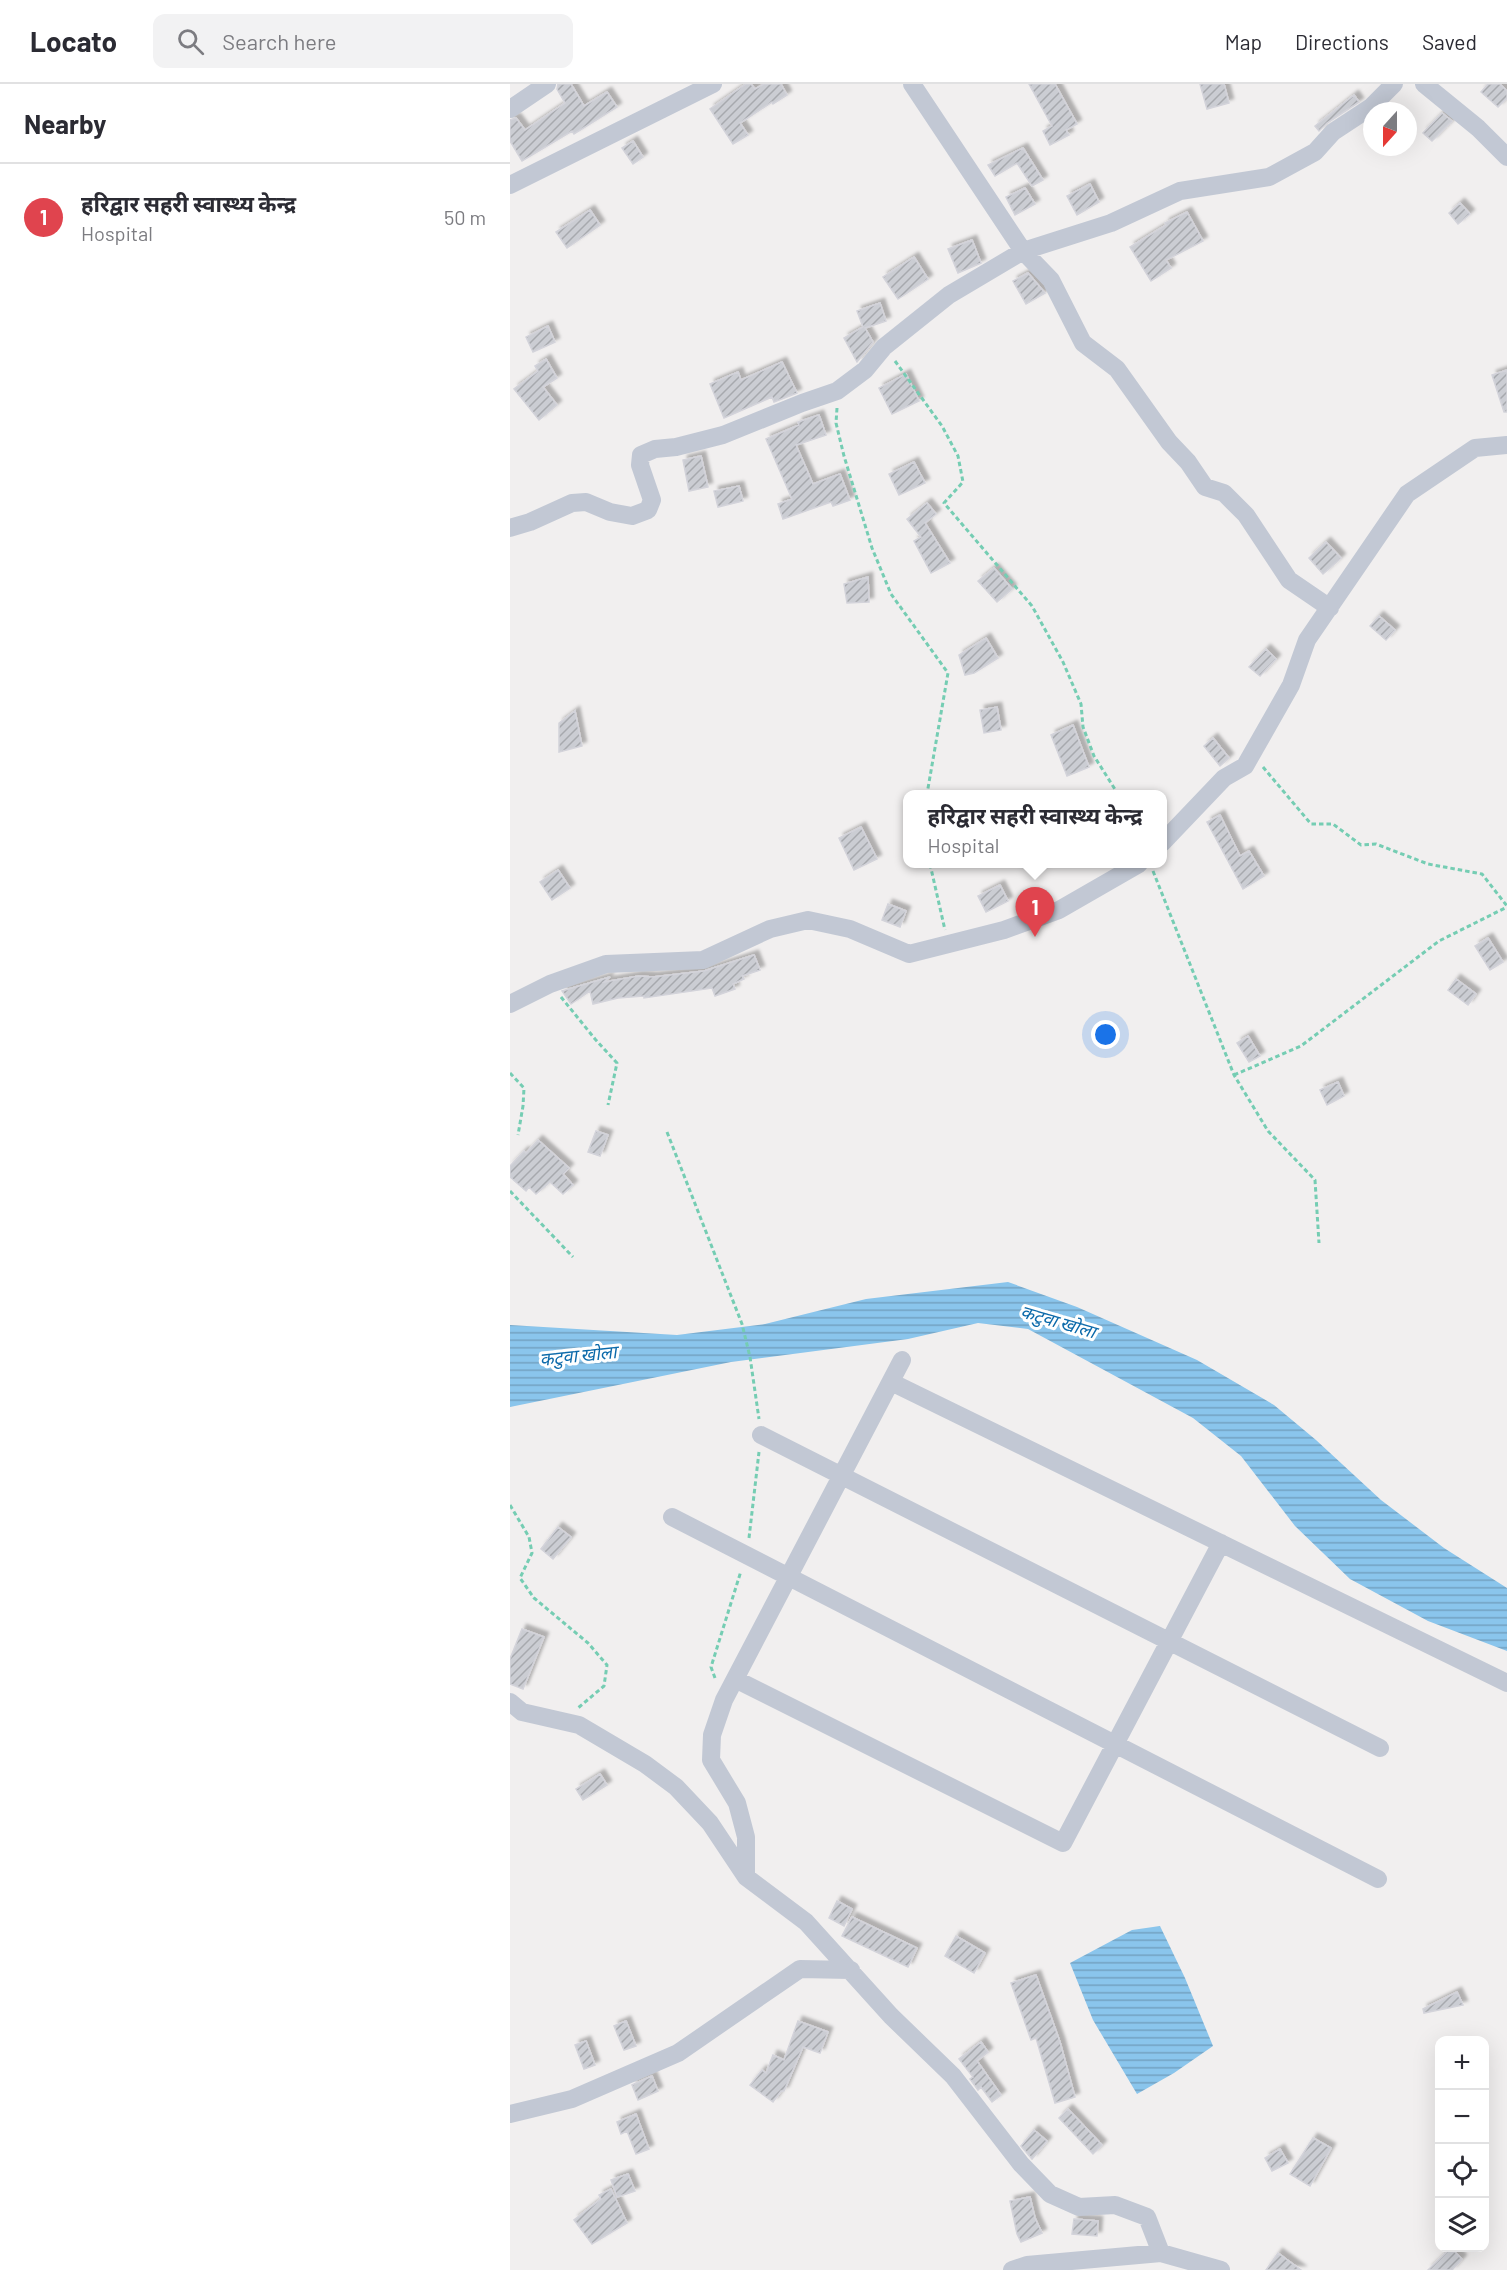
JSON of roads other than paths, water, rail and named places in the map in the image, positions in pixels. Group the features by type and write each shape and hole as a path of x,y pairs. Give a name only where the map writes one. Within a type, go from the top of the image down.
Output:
{"street":[{"path":"510,109 547,84"},
{"path":"510,185 712,84"},
{"path":"912,84 1023,251 1051,280 1083,343 1117,369 1169,442 1188,462 1205,487 1224,493 1246,515 1289,580 1330,608"},
{"path":"510,528 530,522 572,503 586,502 610,512 632,516 648,510 652,500 640,465 641,455 655,449 676,447 723,435 837,391 865,370 884,347 949,295 1023,251 1111,223 1180,191 1269,177 1315,152 1333,132 1371,107 1394,84"},
{"path":"1424,84 1478,128 1507,158"},
{"path":"1167,838 1224,778 1245,766 1291,685 1307,640 1407,494 1476,448 1507,445"},
{"path":"510,1004 550,984 606,964 703,960 770,929 808,920 850,928 909,954 1004,930 1059,910 1132,868"},
{"path":"746,1877 746,1837 737,1803 711,1760 712,1735 724,1700 902,1360"},
{"path":"891,1382 1507,1683"},
{"path":"761,1435 1380,1748"},
{"path":"672,1517 1378,1879"},
{"path":"735,1679 1063,1843 1221,1543"},
{"path":"514,1711 579,1725 645,1764 676,1787 710,1823 746,1877 806,1922 891,2016 953,2076 1021,2164 1050,2194 1079,2207 1115,2205 1147,2217 1161,2253"},
{"path":"510,2114 572,2099 678,2053 800,1969 851,1970"},
{"path":"1012,2270 1028,2265 1161,2253 1221,2270"}],"water":[{"name":"कटुवा खोला","path":"1008,1282 1077,1307 1197,1360 1274,1405 1381,1500 1444,1548 1507,1588 1507,1651 1428,1621 1350,1579 1295,1526 1241,1456 1193,1418 1028,1329 978,1323 908,1339 731,1362 510,1407 510,1325 677,1335 765,1324 866,1299"},
{"path":"1160,1926 1185,1978 1213,2046 1174,2073 1137,2094 1093,2020 1070,1963 1132,1930"}],"place":[{"name":"हरिद्वार सहरी स्वास्थ्य केन्द्र","path":"1035,937"}]}
